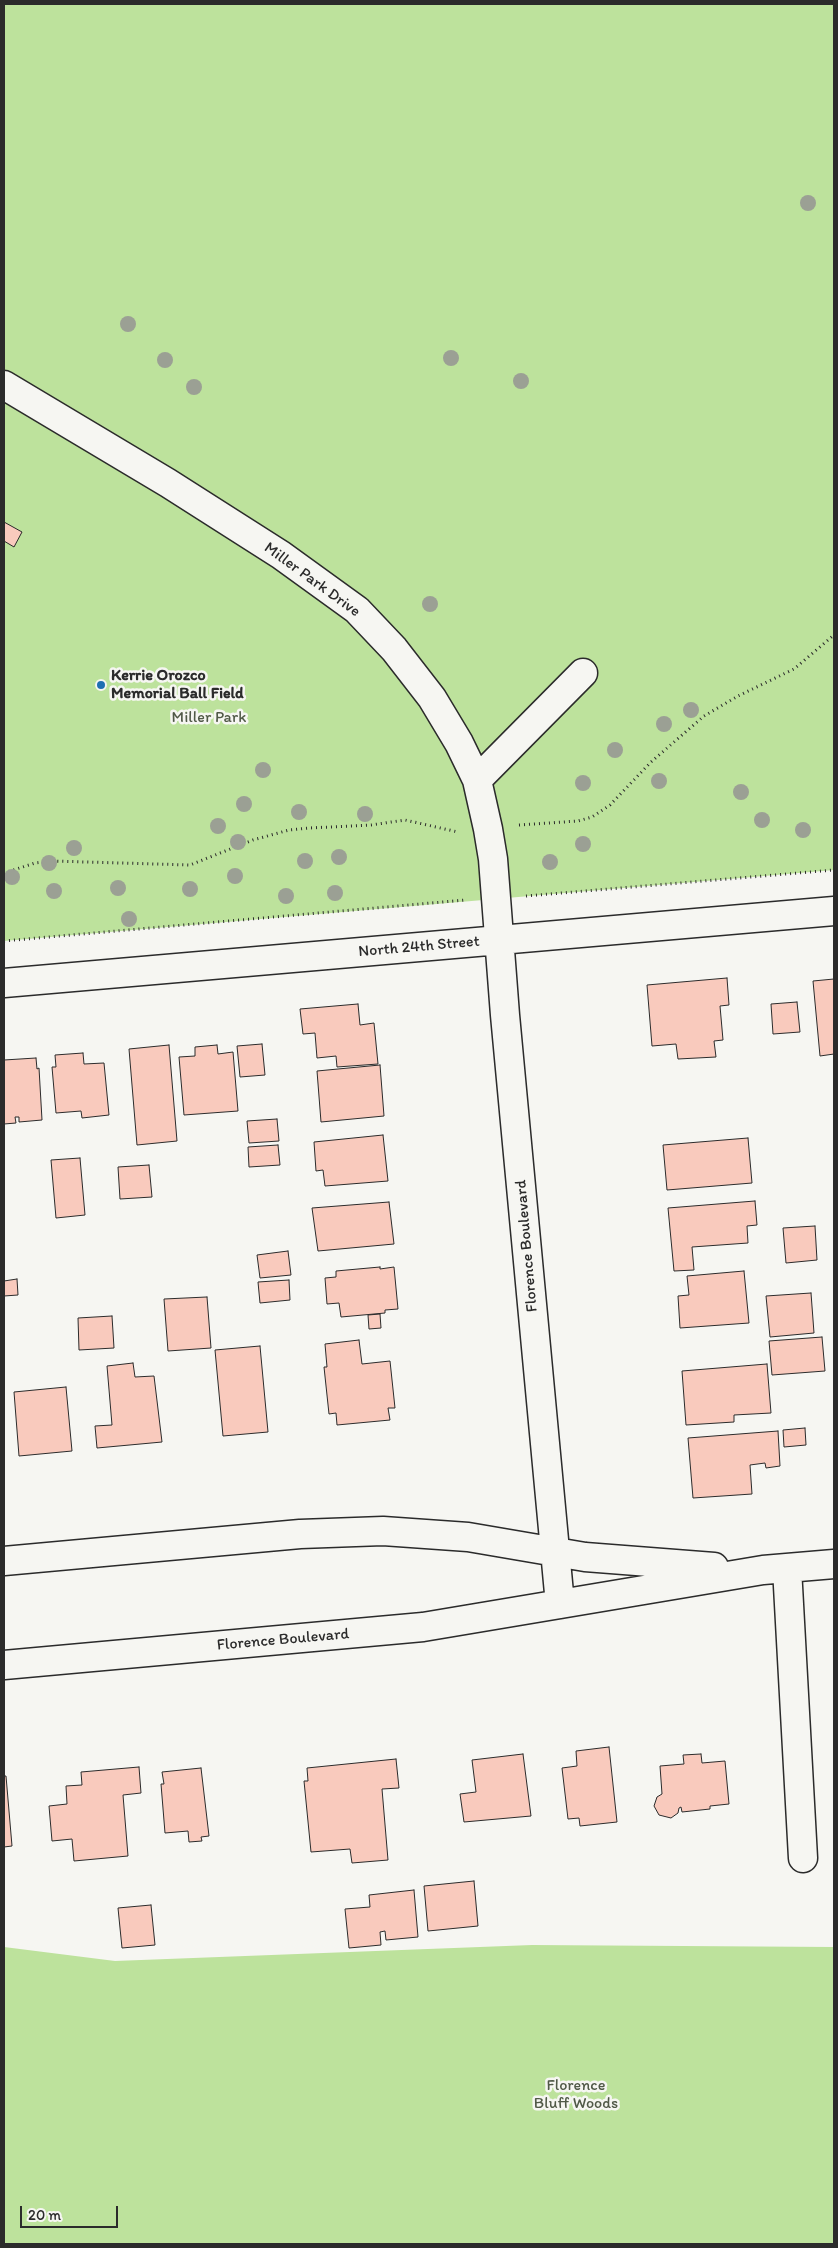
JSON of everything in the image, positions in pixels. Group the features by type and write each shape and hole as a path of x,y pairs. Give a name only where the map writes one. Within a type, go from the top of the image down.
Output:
{"street":[{"name":"Miller Park Drive","path":"4,384 176,488 281,555 357,610 394,649 432,698 460,743 477,780 488,829 500,940"},
{"path":"477,780 583,674"},
{"name":"North 24th Street","path":"4,983 834,911"},
{"name":"Florence Boulevard","path":"500,940 560,1604"},
{"name":"Florence Boulevard","path":"4,1561 360,1530 468,1537 556,1553 656,1564 775,1569"},
{"name":"Florence Boulevard","path":"4,1665 423,1627 775,1569 834,1564"},
{"path":"775,1569 803,1858"}],"path":[{"path":"4,873 35,863 52,862 190,865 253,840 289,830 309,828 371,825 405,820 454,832 535,822 578,821 592,817 610,805 645,767 704,716 738,696 794,669 834,635"},
{"path":"551,894 834,870"},
{"path":"4,941 437,903"}],"green space":[{"name":"Miller Park","path":"4,4 834,4 834,870 4,941"},
{"name":"Florence Bluff Woods","path":"532,1945 834,1947 834,2244 4,2244 4,1947 115,1961"}],"building":[{"path":"4,522 22,532 14,547 4,541"},
{"path":"727,978 729,1005 720,1006 723,1040 714,1041 716,1057 678,1059 676,1044 652,1046 647,985"},
{"path":"834,979 834,1054 820,1056 813,981"},
{"path":"797,1002 800,1032 773,1034 771,1004"},
{"path":"358,1004 360,1025 374,1023 378,1064 337,1067 336,1056 317,1058 315,1033 303,1034 300,1009"},
{"path":"262,1044 265,1075 240,1077 237,1046"},
{"path":"169,1045 177,1141 137,1145 129,1049"},
{"path":"217,1045 218,1054 233,1052 238,1111 184,1115 179,1057 195,1056 195,1047"},
{"path":"83,1053 84,1064 104,1063 109,1115 82,1118 81,1111 56,1113 52,1067 56,1067 55,1055"},
{"path":"36,1058 37,1069 39,1068 42,1120 19,1122 19,1117 15,1117 16,1123 4,1124 4,1060"},
{"path":"380,1065 384,1116 321,1122 317,1071"},
{"path":"277,1119 279,1141 249,1143 247,1121"},
{"path":"383,1135 388,1181 325,1186 323,1170 316,1171 314,1142"},
{"path":"748,1138 752,1183 667,1190 663,1145"},
{"path":"278,1145 280,1165 249,1167 248,1147"},
{"path":"80,1158 85,1215 56,1218 51,1160"},
{"path":"149,1165 152,1197 120,1199 118,1167"},
{"path":"755,1201 757,1225 747,1226 748,1243 692,1247 694,1270 674,1271 668,1208"},
{"path":"389,1202 394,1244 318,1251 312,1208"},
{"path":"815,1226 817,1260 786,1263 783,1228"},
{"path":"288,1251 291,1275 260,1278 257,1255"},
{"path":"380,1267 380,1269 394,1267 398,1309 385,1310 385,1313 341,1317 339,1303 327,1304 325,1278 336,1277 336,1271"},
{"path":"744,1271 749,1323 680,1328 678,1296 689,1295 687,1276"},
{"path":"17,1279 18,1295 4,1296 4,1281"},
{"path":"289,1280 290,1300 260,1303 258,1282"},
{"path":"811,1293 814,1333 770,1337 766,1296"},
{"path":"207,1297 211,1348 168,1351 164,1299"},
{"path":"380,1314 381,1328 369,1329 368,1315"},
{"path":"112,1316 114,1348 79,1350 78,1318"},
{"path":"822,1337 825,1371 772,1375 769,1341"},
{"path":"359,1340 362,1364 390,1361 395,1408 388,1408 390,1420 337,1425 336,1413 329,1414 324,1367 327,1367 325,1344"},
{"path":"260,1346 268,1432 223,1436 215,1350"},
{"path":"133,1363 135,1377 154,1376 162,1442 97,1448 95,1426 112,1425 107,1366"},
{"path":"767,1364 771,1413 734,1415 734,1422 686,1425 682,1371"},
{"path":"66,1387 72,1451 19,1456 14,1392"},
{"path":"805,1428 806,1445 784,1447 783,1430"},
{"path":"778,1431 780,1466 766,1468 765,1463 750,1465 752,1494 693,1498 688,1438"},
{"path":"609,1747 617,1822 580,1826 579,1818 568,1819 562,1768 577,1766 576,1751"},
{"path":"523,1754 531,1816 464,1822 460,1794 476,1792 472,1760"},
{"path":"701,1754 702,1763 725,1761 729,1804 710,1806 710,1809 682,1812 681,1807 678,1813 671,1818 659,1815 654,1806 657,1797 662,1794 660,1766 684,1764 683,1755"},
{"path":"396,1759 399,1788 382,1789 388,1860 352,1863 350,1849 311,1852 304,1781 308,1781 307,1768"},
{"path":"139,1767 141,1793 123,1795 128,1856 74,1861 72,1839 52,1841 49,1806 67,1804 66,1786 82,1785 81,1772"},
{"path":"201,1768 209,1836 201,1837 202,1841 189,1842 188,1831 165,1833 161,1784 164,1784 162,1772"},
{"path":"4,1776 6,1776 12,1846 4,1847"},
{"path":"474,1881 478,1926 428,1931 424,1886"},
{"path":"414,1890 418,1937 386,1940 385,1931 380,1932 381,1945 349,1948 345,1909 370,1907 369,1895"},
{"path":"151,1905 155,1945 122,1948 118,1908"}],"place":[{"name":"Kerrie Orozco Memorial Ball Field","path":"101,685"}]}
